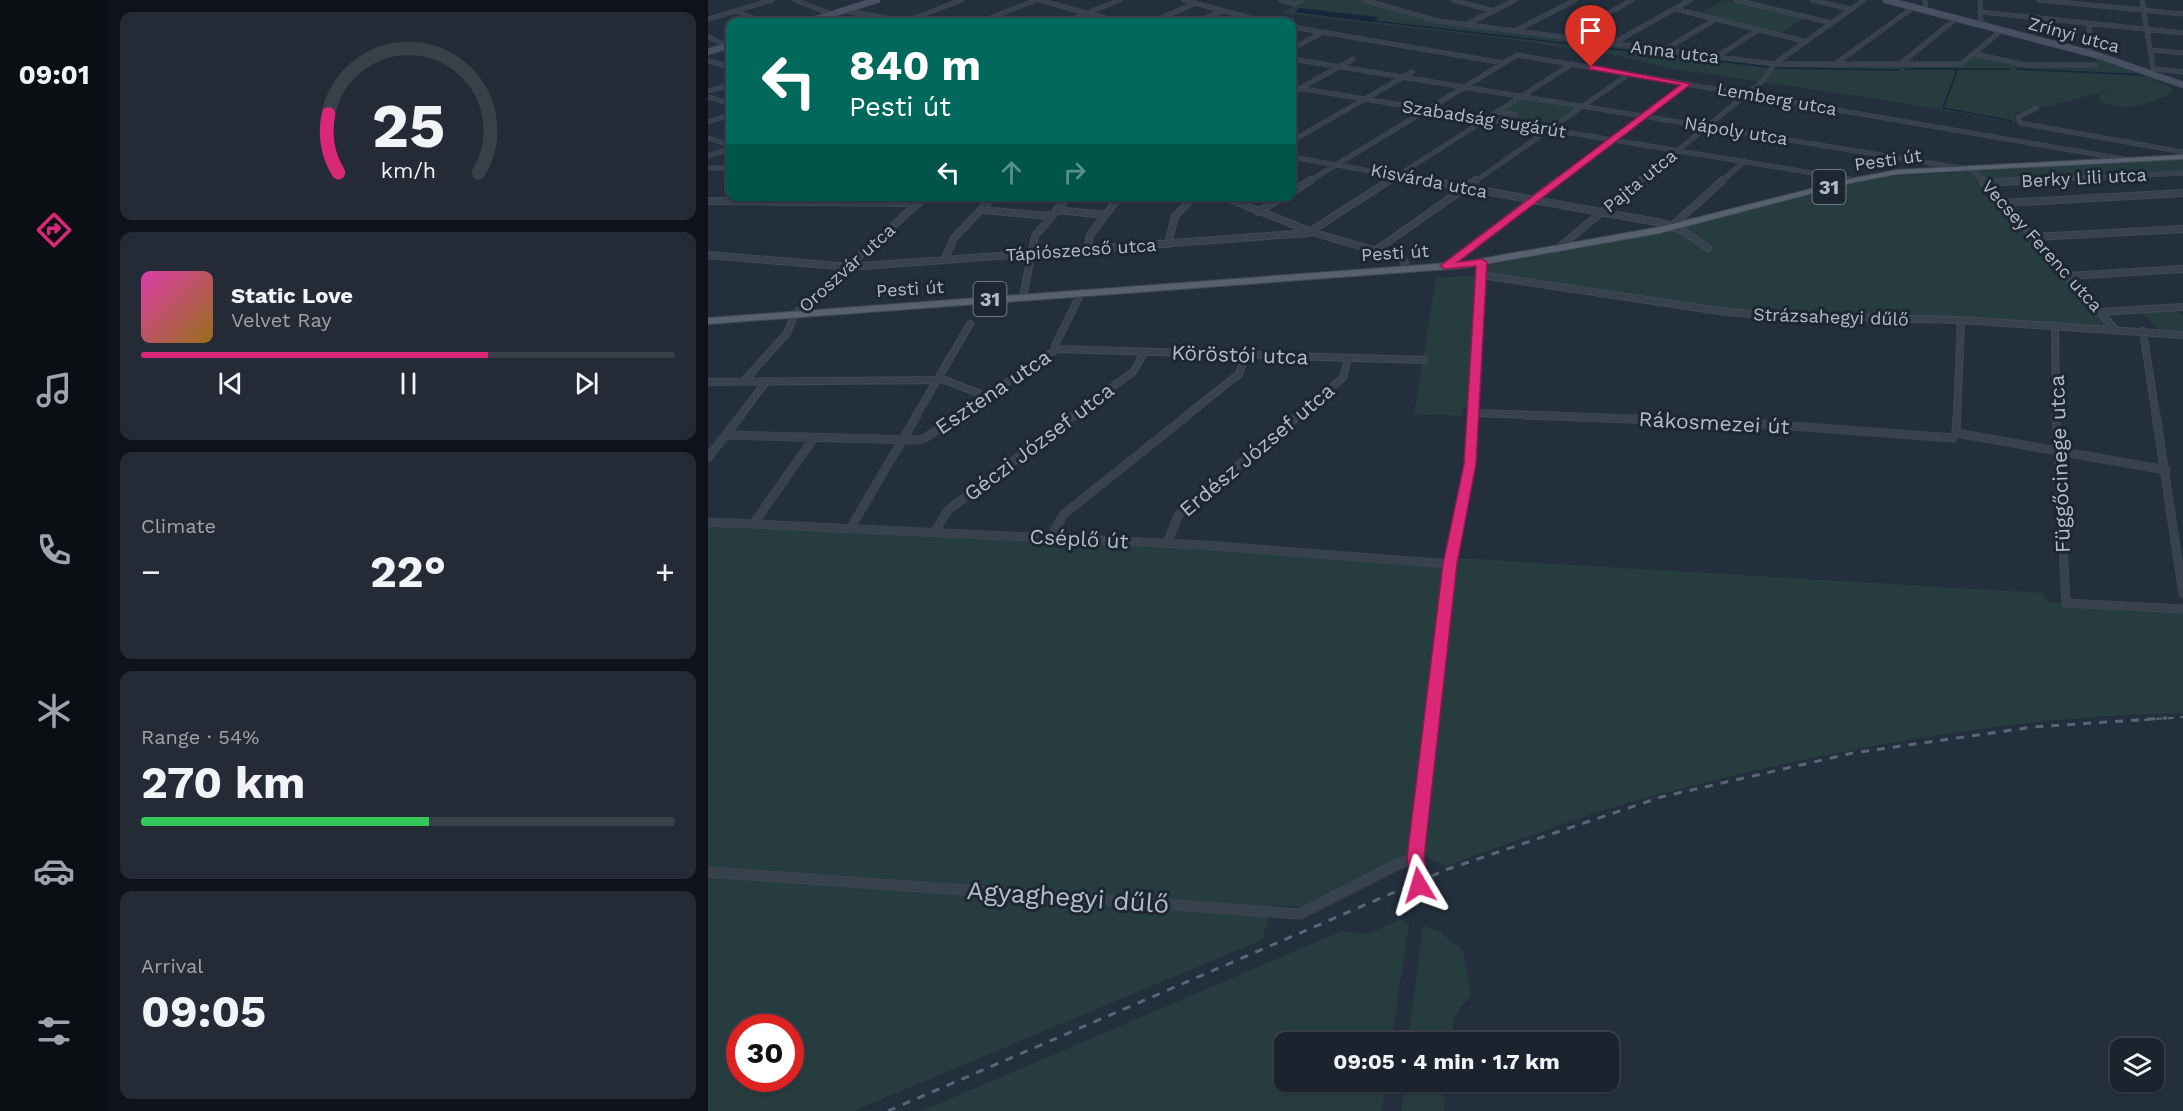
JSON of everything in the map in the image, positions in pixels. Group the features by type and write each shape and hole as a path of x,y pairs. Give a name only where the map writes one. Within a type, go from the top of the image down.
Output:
{"main road":[{"path":"822,18 877,0"},
{"name":"Zrínyi utca","path":"1886,0 2090,53 2155,72 2183,86"},
{"path":"708,52 726,47"},
{"name":"Pesti út","path":"708,321 1482,262 1672,226 1855,180 1897,172 2183,157"}],"street":[{"path":"708,19 772,0"},
{"path":"795,0 833,15"},
{"path":"916,18 962,0"},
{"path":"991,18 1038,0 1105,18"},
{"path":"1075,18 1120,0"},
{"path":"1184,0 1249,18"},
{"path":"1161,18 1203,0"},
{"path":"1281,0 1294,4 1302,0"},
{"name":"Anna utca","path":"1364,0 1438,21 1773,66 1954,65 1961,64 1975,54"},
{"path":"1454,0 1494,10"},
{"path":"1466,24 1515,0"},
{"path":"1515,31 1575,0"},
{"path":"1565,37 1632,0"},
{"path":"1612,44 1690,0"},
{"path":"1736,0 1831,23"},
{"path":"1812,0 1851,9"},
{"name":"Pajta utca","path":"1557,249 1748,94 1773,66 1804,41 1864,0"},
{"path":"1925,0 1926,10"},
{"path":"1980,0 1981,25"},
{"path":"2039,0 2183,14"},
{"path":"2142,0 2155,72 2183,72"},
{"path":"1835,65 1914,7"},
{"path":"1675,9 1804,41"},
{"path":"735,11 753,18"},
{"path":"845,11 884,18"},
{"path":"1205,18 1222,11"},
{"path":"1980,12 2183,33"},
{"path":"1899,65 1957,18"},
{"path":"1664,50 1716,19"},
{"path":"2089,23 2090,53"},
{"name":"Lemberg utca","path":"1296,28 1504,63 1520,55 2123,159"},
{"path":"1716,57 1758,30"},
{"path":"1975,54 2002,30"},
{"path":"1296,47 1321,33"},
{"path":"708,37 726,45"},
{"path":"2152,50 2183,53"},
{"path":"1975,54 2026,65 2095,65"},
{"path":"1296,90 1353,59"},
{"name":"Nápoly utca","path":"1296,60 1967,168"},
{"path":"708,61 726,66"},
{"path":"1296,190 1504,63"},
{"path":"1312,232 1572,64"},
{"path":"1296,139 1412,72"},
{"path":"1375,251 1629,74"},
{"path":"1445,266 1687,84"},
{"path":"708,91 726,86"},
{"name":"Szabadság sugárút","path":"1296,88 1855,180"},
{"path":"708,97 726,103"},
{"path":"2037,108 2022,113 2018,117 2019,123 2183,152"},
{"path":"1498,113 1516,115 1506,122"},
{"path":"708,122 726,116"},
{"path":"708,138 726,146"},
{"path":"708,156 726,149"},
{"name":"Kisvárda utca","path":"1296,158 1672,226 1708,248"},
{"path":"1672,226 1745,161"},
{"path":"708,168 726,168"},
{"name":"Vecsey Ferenc utca","path":"1967,168 1973,170 2003,202 2114,328"},
{"name":"Berky Lili utca","path":"1985,183 2183,173"},
{"name":"Berky Lili utca","path":"2003,202 2183,193"},
{"path":"708,201 919,202"},
{"path":"944,260 954,238 989,201"},
{"path":"1023,297 1035,236 1064,201"},
{"path":"1087,250 1090,235 1116,201"},
{"path":"1168,244 1172,221 1188,201"},
{"path":"1233,201 1312,232 1403,259 1407,268"},
{"path":"1258,212 1276,201"},
{"name":"Oroszvár utca","path":"795,314 919,202"},
{"path":"981,210 1050,216"},
{"path":"1056,210 1105,215"},
{"path":"2034,237 2183,229"},
{"name":"Tápiószecső utca","path":"708,255 849,267 1312,232"},
{"path":"1417,898 1420,881 1416,858 1450,564 1468,482 1482,262"},
{"path":"2068,276 2183,269"},
{"name":"Strázsahegyi dűlő","path":"1481,276 1719,311 1770,316 1961,320 2114,328 2183,335"},
{"name":"Esztena utca","path":"726,435 903,440 925,438 1057,349 1055,345 1081,293"},
{"path":"2101,312 2183,307"},
{"path":"744,381 787,333 795,314"},
{"path":"1955,435 1961,320"},
{"path":"850,529 970,324"},
{"name":"Függőcinege utca","path":"2055,325 2057,451 2066,603 2183,609"},
{"path":"2143,331 2166,470 2183,594"},
{"name":"Köröstói utca","path":"1057,349 1424,360"},
{"name":"Géczi József utca","path":"934,533 948,510 1133,372 1144,352"},
{"path":"1050,537 1064,514 1239,374 1246,355"},
{"name":"Erdész József utca","path":"1167,543 1173,523 1178,516 1343,378 1348,358"},
{"path":"708,382 945,380 988,397"},
{"path":"708,458 766,382"},
{"name":"Rákosmezei út","path":"1474,413 1764,424 1955,435 2166,470"},
{"path":"754,524 814,438"},
{"name":"Cséplő út","path":"708,522 1167,543 1450,564"},
{"name":"Agyaghegyi dűlő","path":"708,872 1300,914 1398,864 1416,858"}],"green space":[{"path":"1306,0 1358,0 1437,22 1779,66 1960,66 1974,56 2020,65 2094,64 2098,57 2159,78 2153,81 2169,86 2173,91 2156,100 2136,106 2116,106 2098,99 2100,94 2116,88 2050,106 2036,106 2014,114 2016,123 1883,100 1668,68 1623,57 1516,40 1281,13"},
{"path":"1724,0 1804,18 1781,34 1700,14"},
{"path":"1521,97 1579,107 1550,127 1510,122 1520,114 1503,111"},
{"path":"2183,159 2183,173 1986,184 2114,328 1781,315 1720,309 1489,274 1486,270 1489,265 1675,230 1880,177"},
{"path":"1477,275 1470,408 1464,408 1463,416 1414,414 1436,278"},
{"path":"2176,310 2183,317 2183,330 2158,329 2142,312"},
{"path":"708,522 1050,537 1450,564 1410,854 1305,907 1273,905 1262,940 853,1111 708,1111"},
{"path":"1458,558 2043,593 2047,602 2183,612 2183,713 2052,721 1986,728 1788,763 1606,810 1446,866 1420,854"},
{"path":"1402,919 1409,924 1393,1032 1274,1032 1274,1092 1385,1092 1382,1111 922,1111 1342,931 1368,934"},
{"path":"1423,925 1440,932 1463,951 1471,994 1455,1016 1452,1032 1409,1032"},
{"path":"1403,1092 1445,1092 1444,1111 1402,1111"}],"water":[{"path":"1299,8 1378,18 1371,22 1294,12"}],"waterway":[{"path":"1374,21 1778,68 1899,70"},
{"path":"1906,69 2010,69"},
{"path":"2016,69 2145,75"},
{"path":"1955,70 1956,74 1943,108 2012,121"}],"railway":[{"path":"2144,720 2183,717"},
{"path":"888,1111 1448,869 1661,797 1853,753 2033,727 2167,718"}],"route":[{"path":"1419,885 1416,858 1450,564 1470,464 1482,262 1445,266 1687,84 1591,67"}]}
